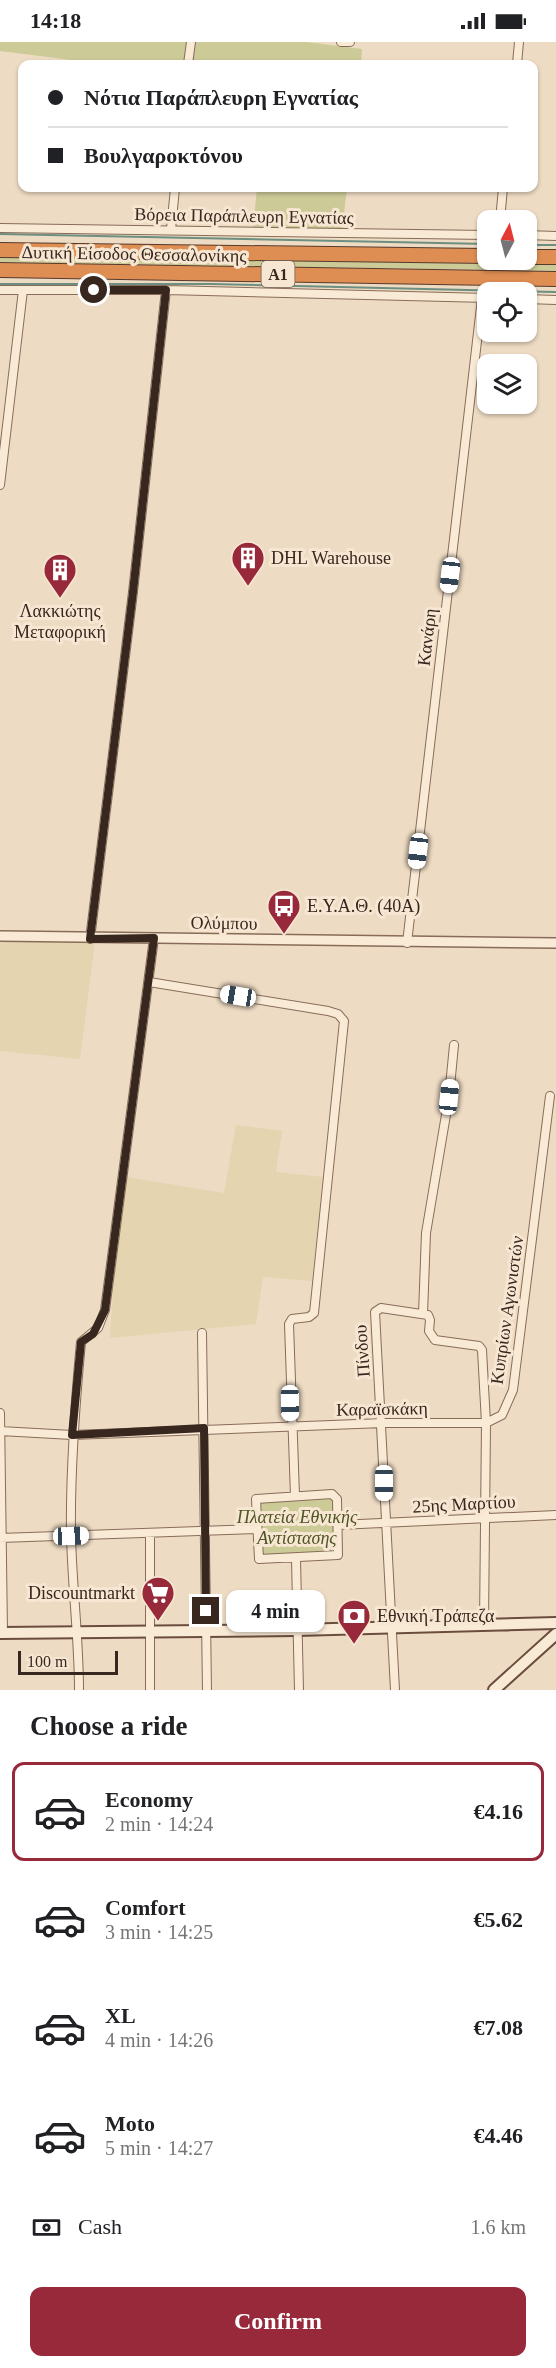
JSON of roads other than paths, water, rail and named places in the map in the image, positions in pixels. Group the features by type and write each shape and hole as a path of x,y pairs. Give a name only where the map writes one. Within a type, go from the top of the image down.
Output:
{"highway":[{"name":"Δυτική Είσοδος Θεσσαλονίκης","path":"0,250 477,256"},
{"path":"537,257 556,257"},
{"name":"Δυτική Είσοδος Θεσσαλονίκης","path":"0,270 556,279"}],"main road":[{"path":"1,1634 296,1630 556,1623"},
{"path":"494,1690 556,1634"}],"street":[{"path":"189,60 191,42"},
{"path":"341,42 350,42"},
{"path":"517,60 519,42"},
{"path":"171,229 175,192"},
{"path":"501,210 503,192"},
{"name":"Βόρεια Παράπλευρη Εγνατίας","path":"0,228 477,235"},
{"path":"537,235 556,236"},
{"path":"0,290 166,290 477,298"},
{"path":"0,485 23,290"},
{"path":"90,939 133,592 166,290"},
{"path":"537,299 556,300"},
{"name":"Κανάρη","path":"407,943 480,342"},
{"name":"Ολύμπου","path":"0,936 407,943 556,943"},
{"path":"79,1690 78,1632 71,1536 72,1435 81,1342 93,1334 105,1310 154,938"},
{"path":"149,982 328,1011 338,1014 344,1021 314,1313 311,1317 290,1320 291,1426 295,1496"},
{"path":"454,1045 449,1097 426,1233 423,1314 430,1318 429,1331 432,1338 477,1345 481,1348 486,1423 484,1625"},
{"name":"Κυπρίων Αγωνιστών","path":"486,1423 502,1414 513,1390 550,1096"},
{"name":"Πίνδου","path":"394,1690 384,1523 383,1423 375,1312 381,1308 423,1314"},
{"path":"202,1334 207,1690"},
{"path":"0,1413 1,1634"},
{"name":"Καραϊσκάκη","path":"0,1431 72,1435 204,1428 383,1423 486,1423"},
{"path":"336,1495 338,1525 338,1555 260,1560 256,1499 336,1495"},
{"name":"25ης Μαρτίου","path":"338,1525 556,1515"},
{"path":"0,1538 257,1529"},
{"path":"150,1534 150,1690"},
{"path":"296,1558 299,1690"}],"waterway":[{"path":"0,234 477,244"},
{"path":"537,245 556,245"},
{"path":"0,284 211,284 556,292"}],"place":[{"name":"DHL Warehouse","path":"248,587"},
{"name":"Λακκιώτης Μεταφορική","path":"60,599"},
{"name":"Ε.Υ.Α.Θ. (40Α)","path":"284,935"},
{"name":"Discountmarkt","path":"158,1622"},
{"name":"Εθνική Τράπεζα","path":"354,1645"}],"park label":[{"name":"Πλατεία Εθνικής Αντίστασης","path":"297,1527"}]}
